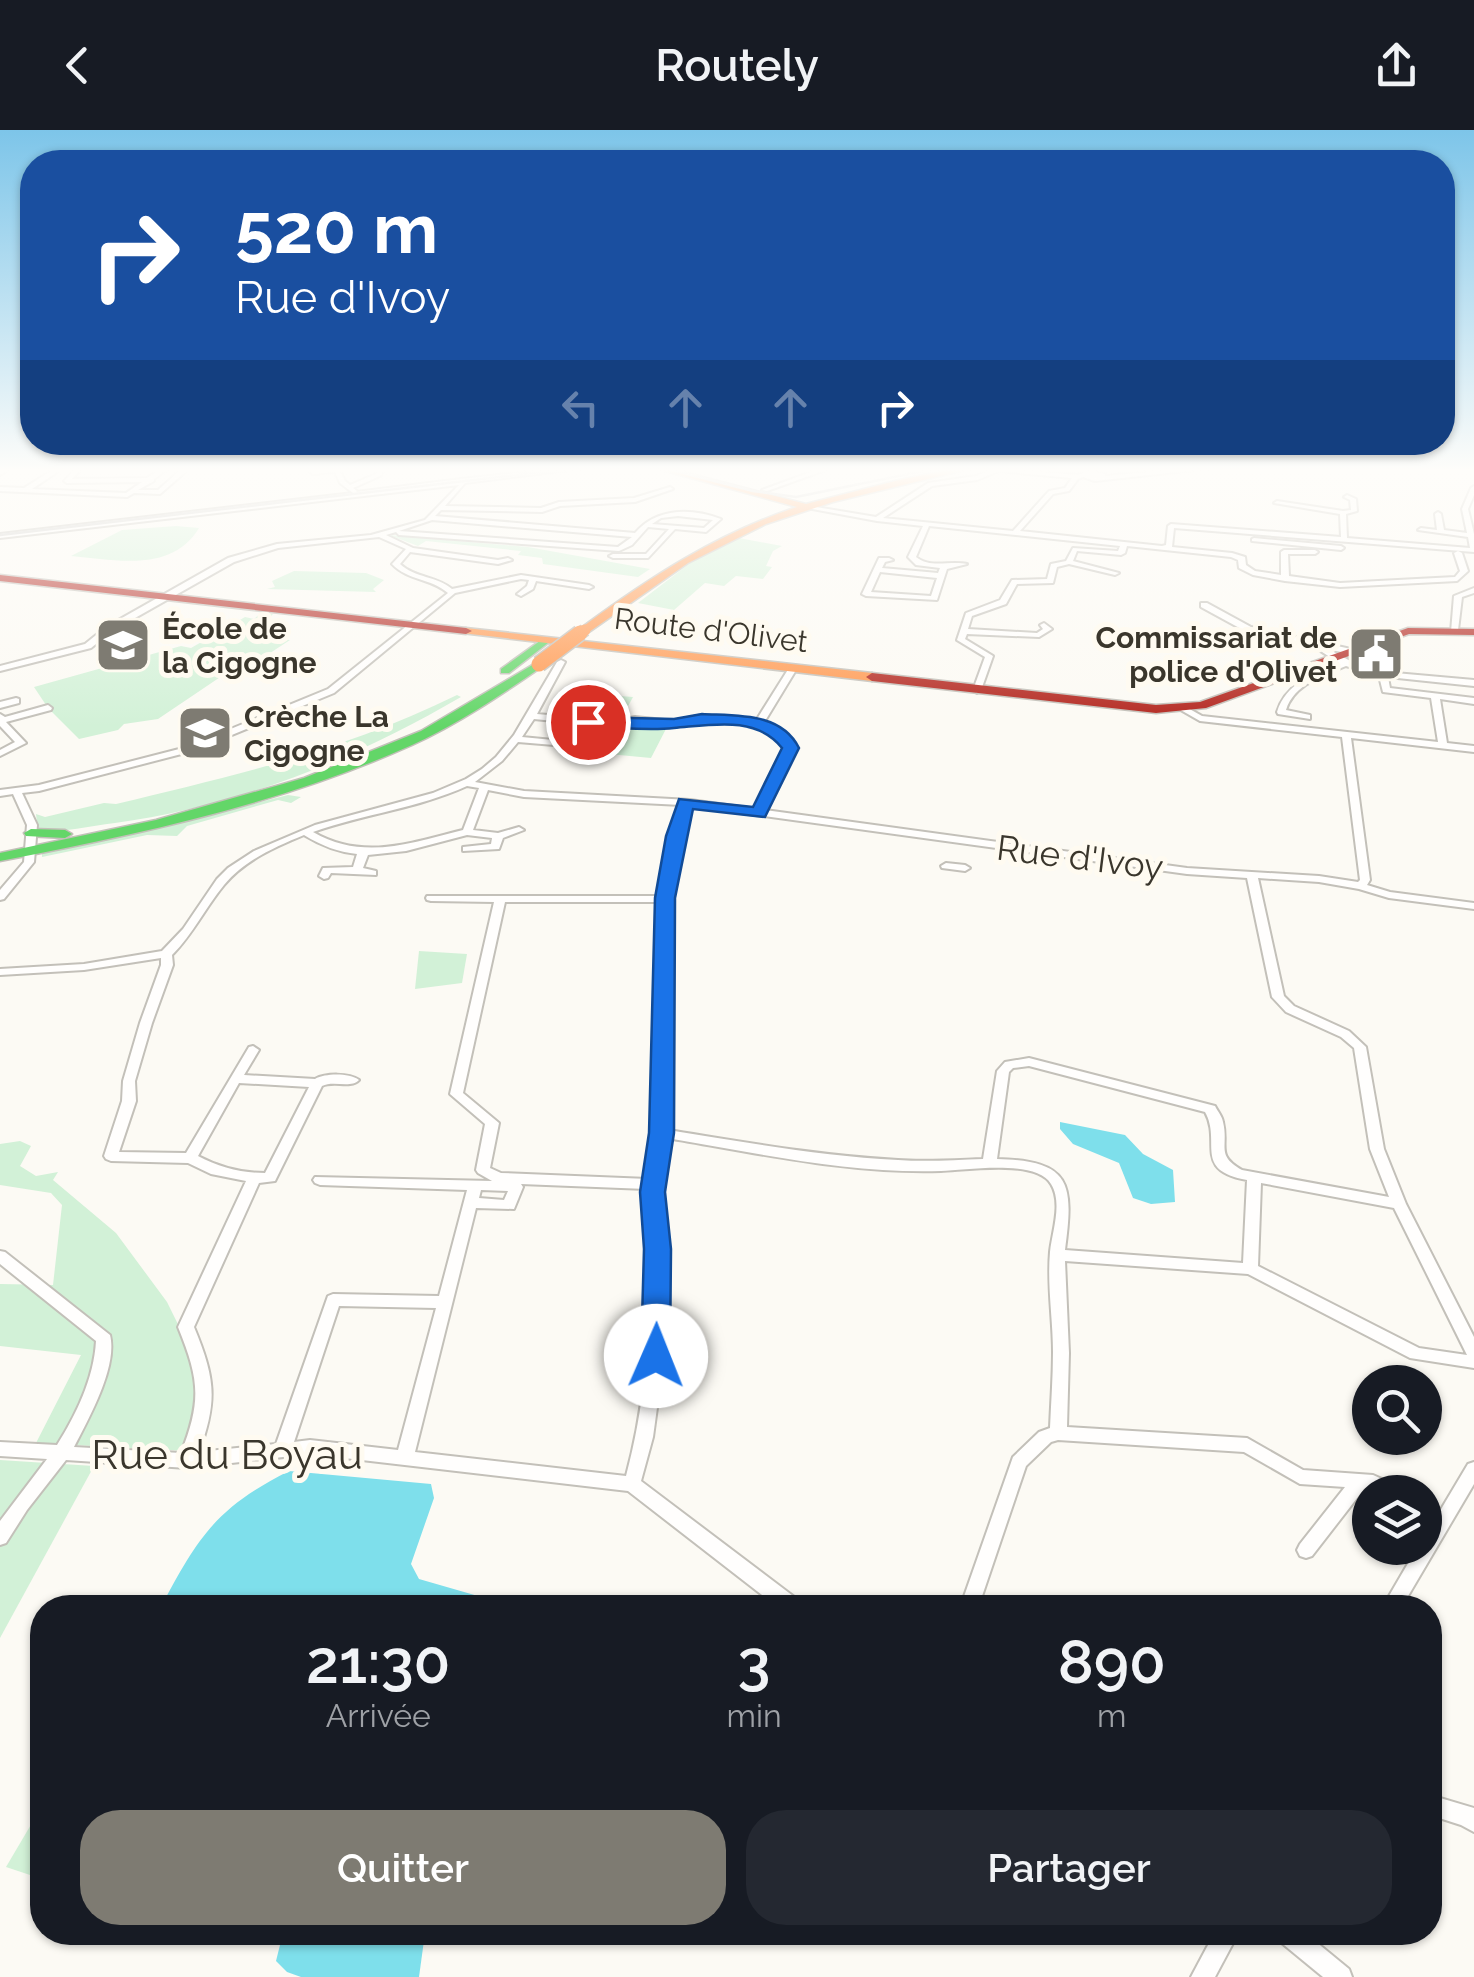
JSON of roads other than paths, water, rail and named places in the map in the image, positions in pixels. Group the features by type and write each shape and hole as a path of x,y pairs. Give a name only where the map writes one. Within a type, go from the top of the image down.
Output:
{"main road":[{"path":"207,815 448,732 548,666 561,662 581,634 690,554"},
{"path":"0,854 46,836 151,822 265,792 330,770 428,728 581,634 695,554"},
{"name":"Route d'Olivet","path":"0,578 544,641 581,634 792,670 1150,709 1182,708 1218,700 1408,631 1464,631"},
{"path":"330,770 474,694 544,641"},
{"path":"396,751 462,716 535,663"},
{"path":"31,843 207,815 302,793"}],"street":[{"path":"0,668 88,646 98,636 229,561 249,554"},
{"path":"406,554 396,566 410,576 485,584"},
{"path":"449,554 494,559"},
{"path":"597,554 645,558 649,554"},
{"path":"915,554 913,560 943,571"},
{"path":"1068,562 1073,554"},
{"path":"977,690 989,656 962,642 971,613 1006,600 1015,582 1050,581 1055,565 1068,562 1117,569 1121,554"},
{"path":"1218,554 1240,558"},
{"path":"1241,554 1248,571 1340,585 1457,579 1464,568 1460,554"},
{"path":"1284,554 1284,579"},
{"path":"889,560 882,560 866,594 931,600 943,571"},
{"path":"877,570 943,571 963,564"},
{"path":"1446,564 1464,568"},
{"path":"521,594 533,578"},
{"path":"0,793 152,760 338,688 452,591 533,578 590,587"},
{"path":"438,580 452,591"},
{"path":"1464,631 1458,596 1474,590"},
{"path":"1204,605 1248,630 1339,653 1371,671 1474,683"},
{"path":"963,631 1039,635 1048,629 1044,625"},
{"path":"1307,716 1281,712 1286,697 1339,653"},
{"path":"0,972 84,968 166,954 227,874 253,856 344,819 418,801 467,783 496,762 517,739 561,662"},
{"path":"760,722 774,692 782,688 792,670"},
{"path":"1383,674 1386,690 1474,701"},
{"path":"1435,696 1443,745"},
{"path":"1218,700 1223,712 1248,723"},
{"path":"0,705 16,701"},
{"path":"0,753 21,743 1,720 48,708"},
{"path":"1182,708 1194,716 1474,749"},
{"path":"531,716 614,724 634,720 674,724 702,718 760,722 791,748 759,813"},
{"path":"1346,735 1365,880 1361,886"},
{"path":"517,739 563,744"},
{"name":"Rue d'Ivoy","path":"467,783 524,794 686,803 1036,852 1361,886 1389,895 1474,906"},
{"path":"467,832 484,787"},
{"path":"0,897 28,865 28,810 17,792"},
{"path":"686,803 665,898 662,1133 653,1188 658,1249 656,1356 645,1437 632,1484 777,1595"},
{"path":"306,832 334,846 382,852 467,832 498,836 519,830"},
{"path":"467,849 495,847 498,836"},
{"path":"357,870 363,852"},
{"path":"946,866 966,868"},
{"path":"324,876 327,870 372,873"},
{"path":"1252,876 1278,998 1300,1015 1345,1034 1362,1052 1373,1134 1399,1204 1474,1353"},
{"path":"432,898 665,898"},
{"path":"500,898 456,1094 492,1123 483,1170 499,1178 653,1188"},
{"path":"166,954 167,964 146,1023 129,1082 129,1101 111,1156 190,1158 216,1171 262,1178"},
{"path":"190,1158 253,1050"},
{"path":"989,1165 1003,1072 1020,1062 1210,1110 1217,1119 1216,1155 1226,1169 1254,1178 1399,1204"},
{"path":"235,1079 316,1083 324,1079 353,1080"},
{"path":"187,1461 200,1426 207,1378 186,1327 316,1083"},
{"path":"662,1133 807,1156 915,1166 1026,1164 1051,1174 1062,1193 1056,1255 1061,1353 1058,1433"},
{"path":"1250,1269 1254,1178"},
{"path":"320,1180 653,1188"},
{"path":"405,1456 475,1185"},
{"path":"469,1203 509,1205 516,1187"},
{"path":"1056,1255 1250,1269 1416,1354 1474,1362"},
{"path":"0,1256 104,1339 105,1357 62,1453 15,1510 0,1537"},
{"path":"282,1451 334,1300 443,1302"},
{"path":"974,1595 1019,1462 1045,1437 1058,1433 1247,1444 1300,1477 1352,1480"},
{"name":"Rue du Boyau","path":"0,1449 187,1461 310,1447 632,1484"},
{"path":"1442,1506 1474,1469"},
{"path":"1306,1550 1352,1491"},
{"path":"1397,1595 1411,1565"},
{"path":"1442,1809 1474,1822"},
{"path":"1202,1977 1220,1945"},
{"path":"1302,1945 1341,1977"}],"water":[{"path":"1060,1122 1125,1135 1143,1154 1173,1170 1175,1202 1151,1204 1133,1198 1119,1163 1073,1144 1060,1129"},
{"path":"289,1471 431,1484 434,1498 411,1564 419,1579 474,1595 168,1595 186,1561 212,1527 243,1498"},
{"path":"280,1945 423,1945 419,1977 301,1977 287,1972 276,1961"}],"place":[{"name":"École de la Cigogne","path":"123,645"},
{"name":"Commissariat de police d'Olivet","path":"1376,654"},
{"name":"Crèche La Cigogne","path":"205,733"}]}
